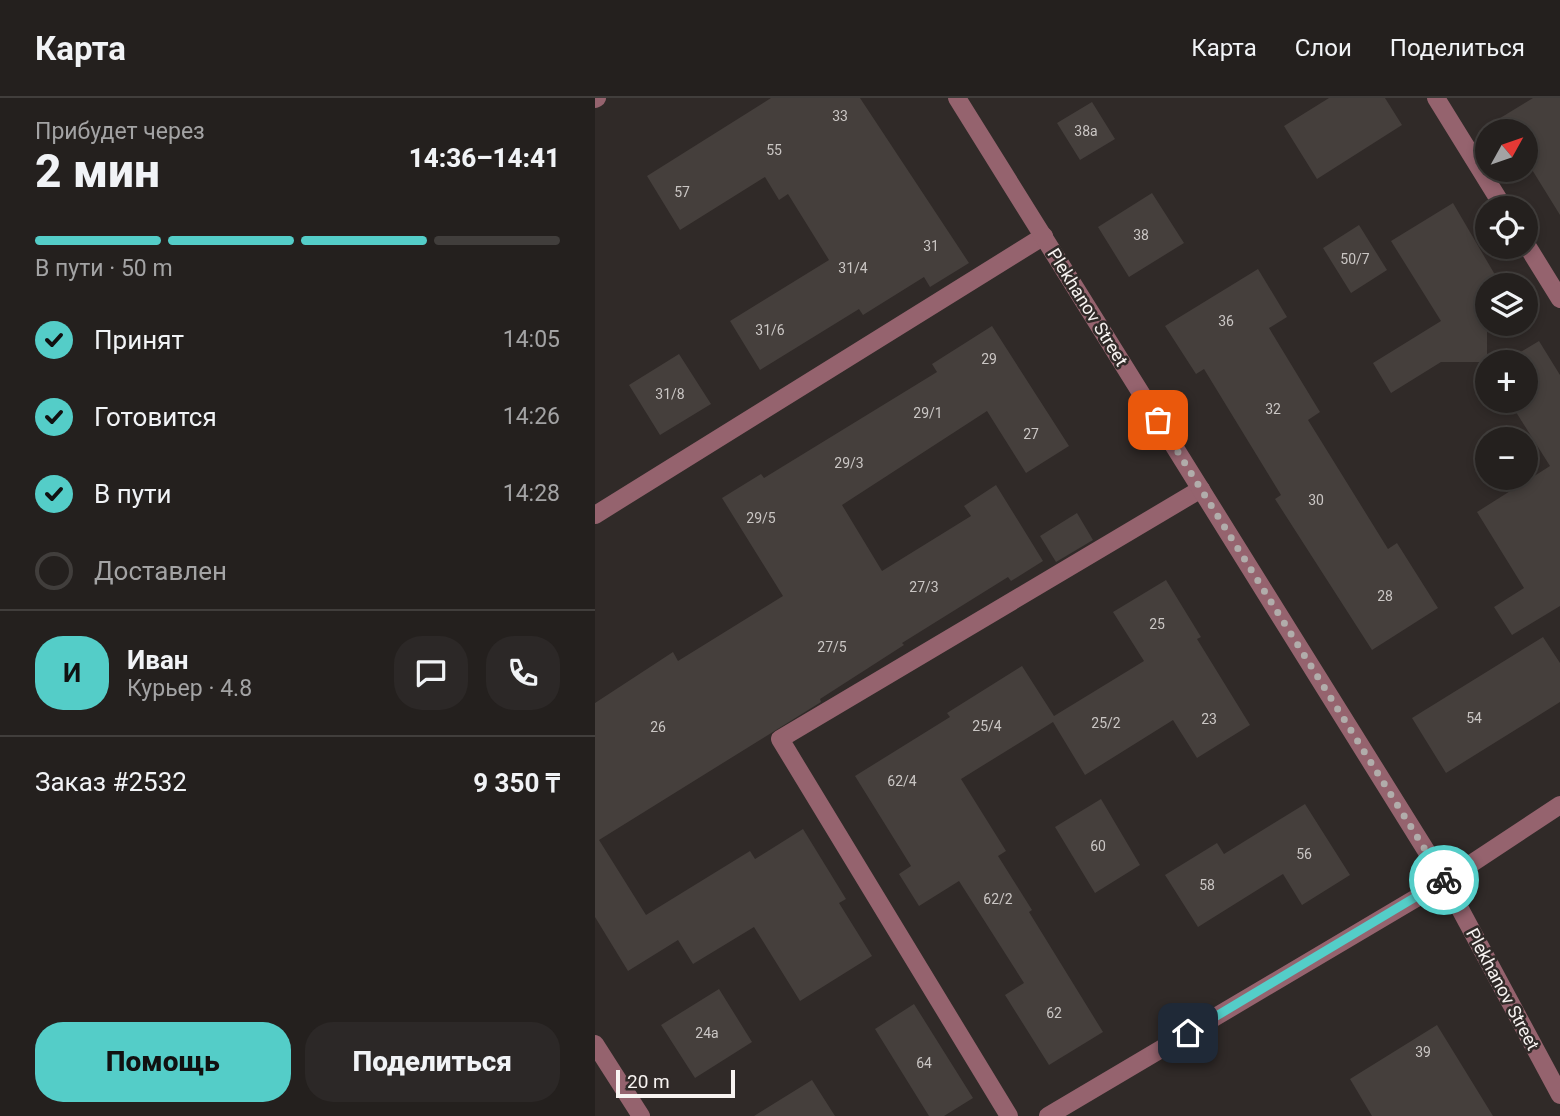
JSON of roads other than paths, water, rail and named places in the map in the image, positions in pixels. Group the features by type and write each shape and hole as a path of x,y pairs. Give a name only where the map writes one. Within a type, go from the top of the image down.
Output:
{"street":[{"name":"Plekhanov Street","path":"957,98 1445,881 1560,1095"},
{"path":"1436,98 1497,196"},
{"path":"595,516 1044,236"},
{"path":"1535,259 1560,299"},
{"path":"1009,1116 781,739 1201,489"},
{"path":"1048,1116 1445,881 1560,805"},
{"path":"595,1044 641,1116"}]}
